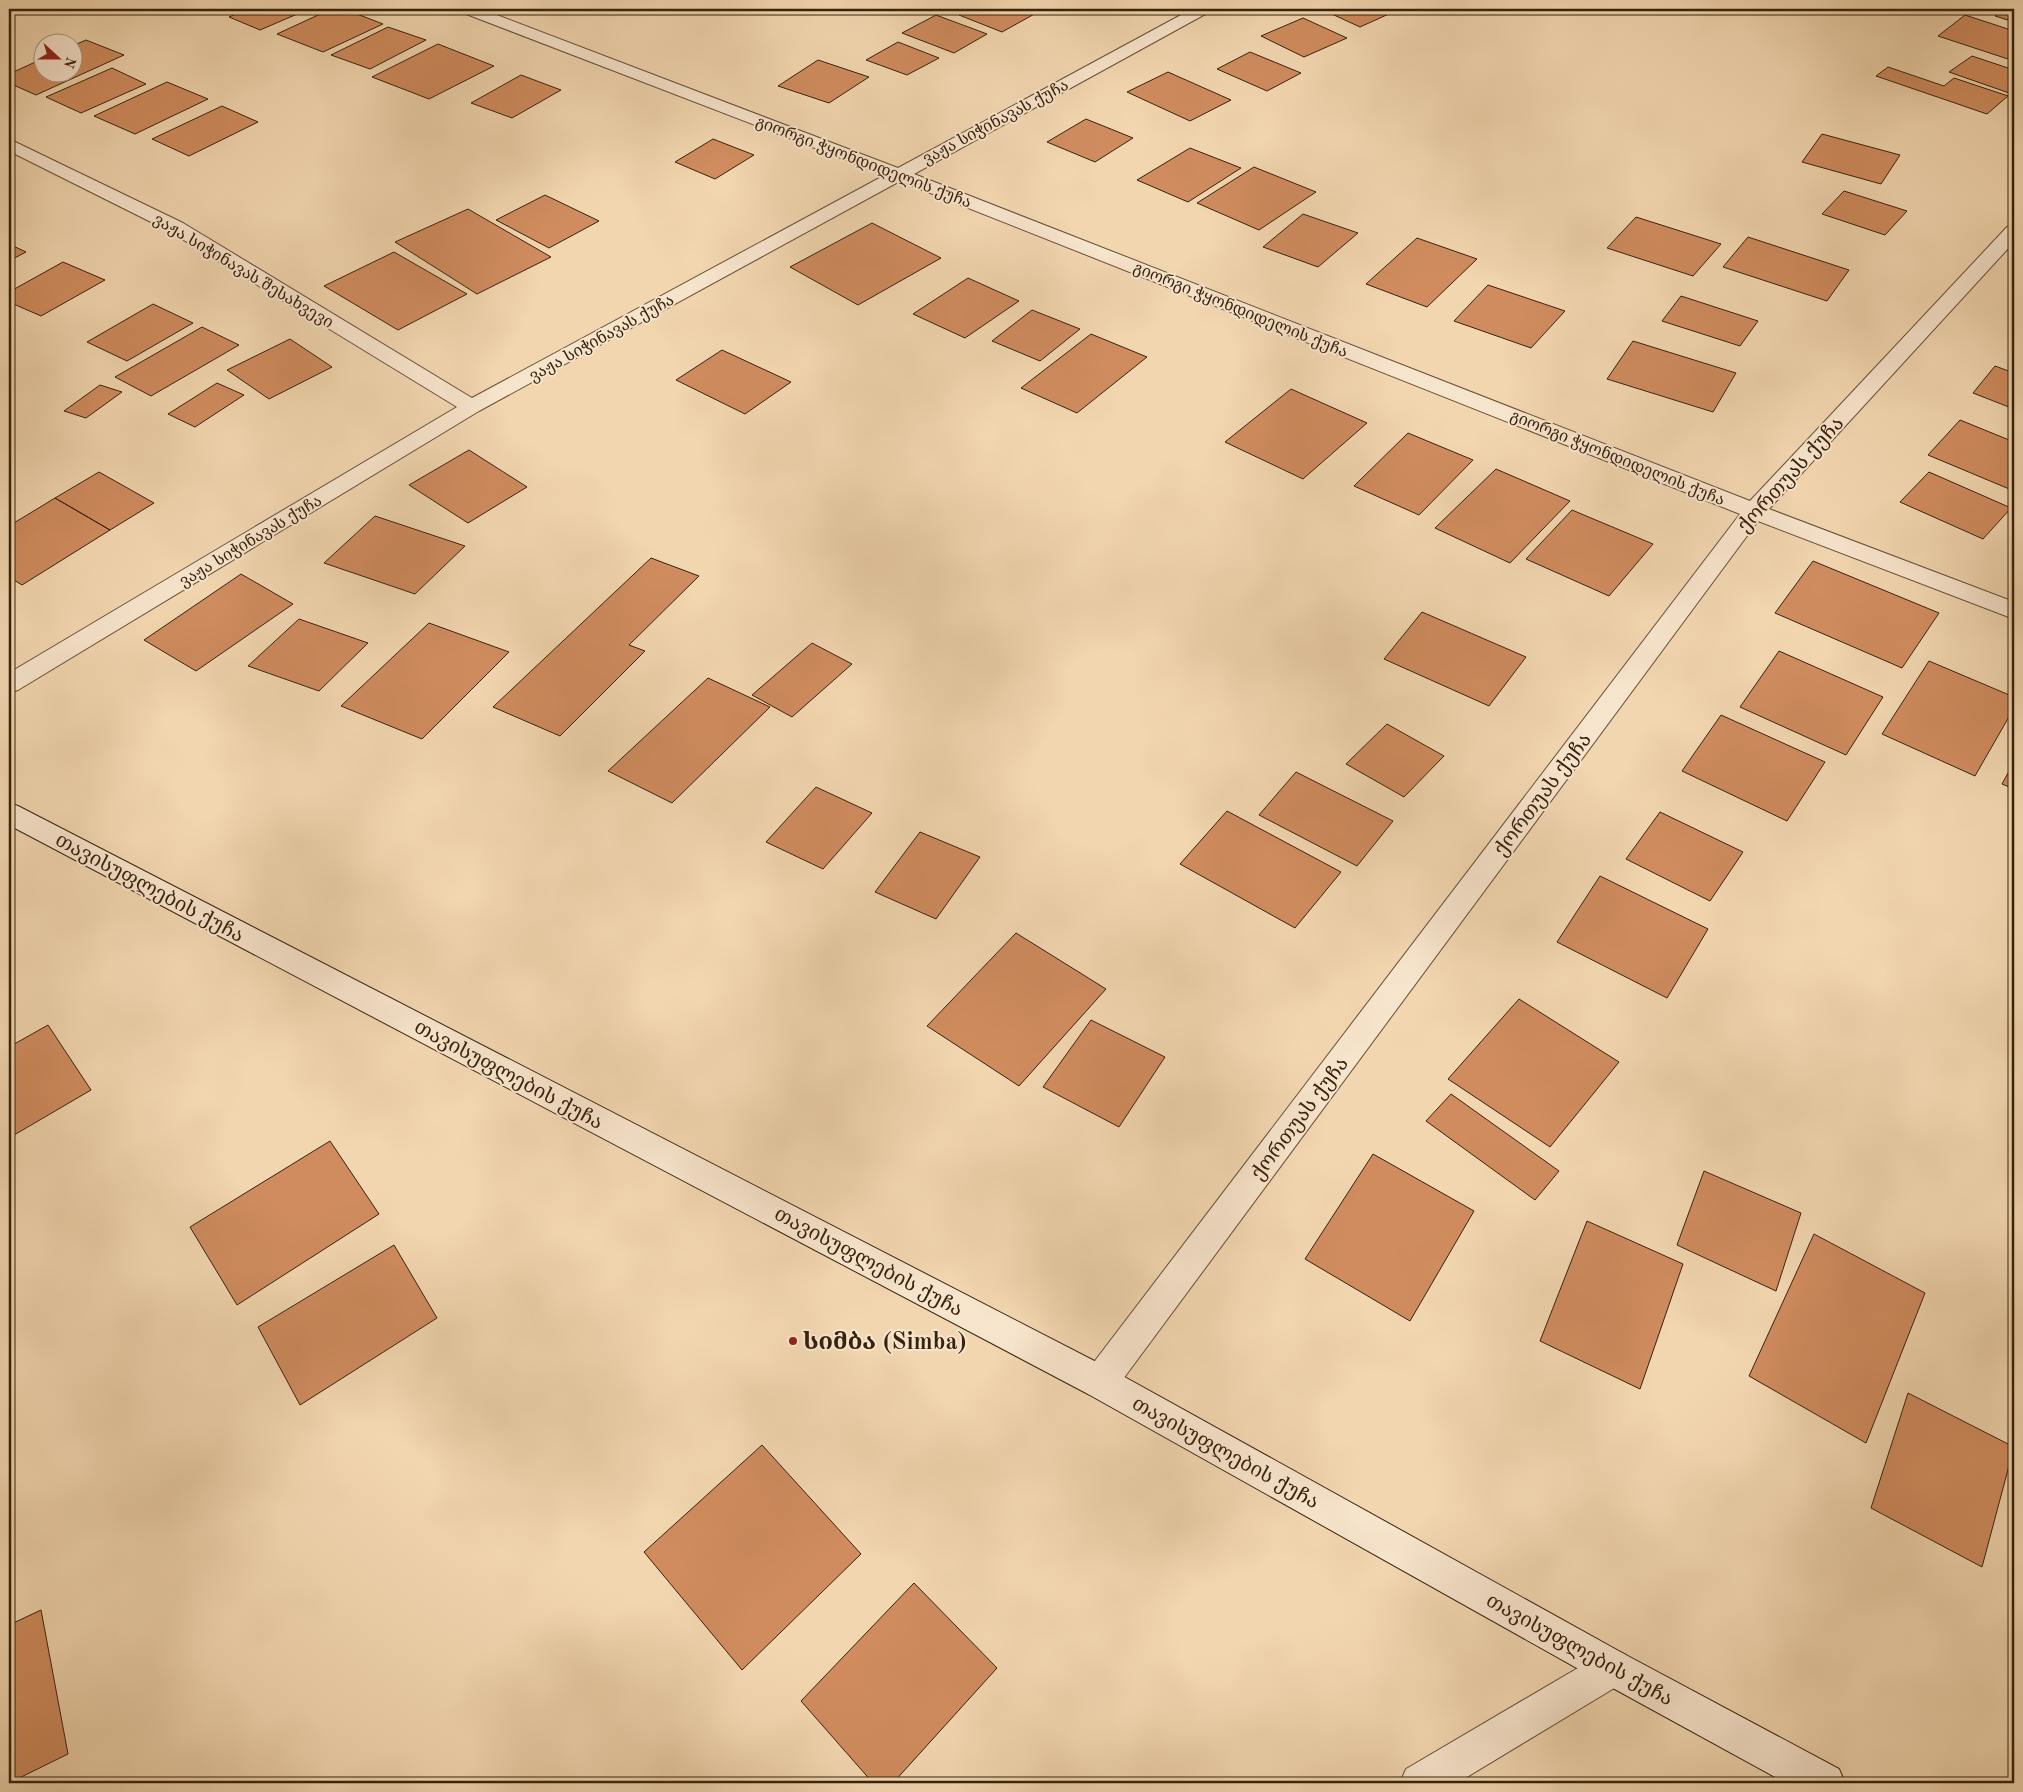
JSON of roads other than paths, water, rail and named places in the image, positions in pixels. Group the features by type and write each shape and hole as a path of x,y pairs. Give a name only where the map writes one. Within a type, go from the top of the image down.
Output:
{"street":[{"name":"გიორგი ჭყონდიდელის ქუჩა","path":"467,9 898,174 1754,511 2014,611"},
{"name":"ვაჟა სიჭინავას ქუჩა","path":"9,684 472,407 1203,9"},
{"name":"ვაჟა სიჭინავას შესახვევი","path":"9,144 176,227 472,407"},
{"name":"ქორთუას ქუჩა","path":"1100,1382 1754,511 2014,231"},
{"name":"თავისუფლების ქუჩა","path":"9,813 1100,1382 1613,1668 1825,1783"},
{"path":"1420,1783 1613,1668"}],"place":[{"name":"სიმბა (Simba)","path":"793,1341"}]}
